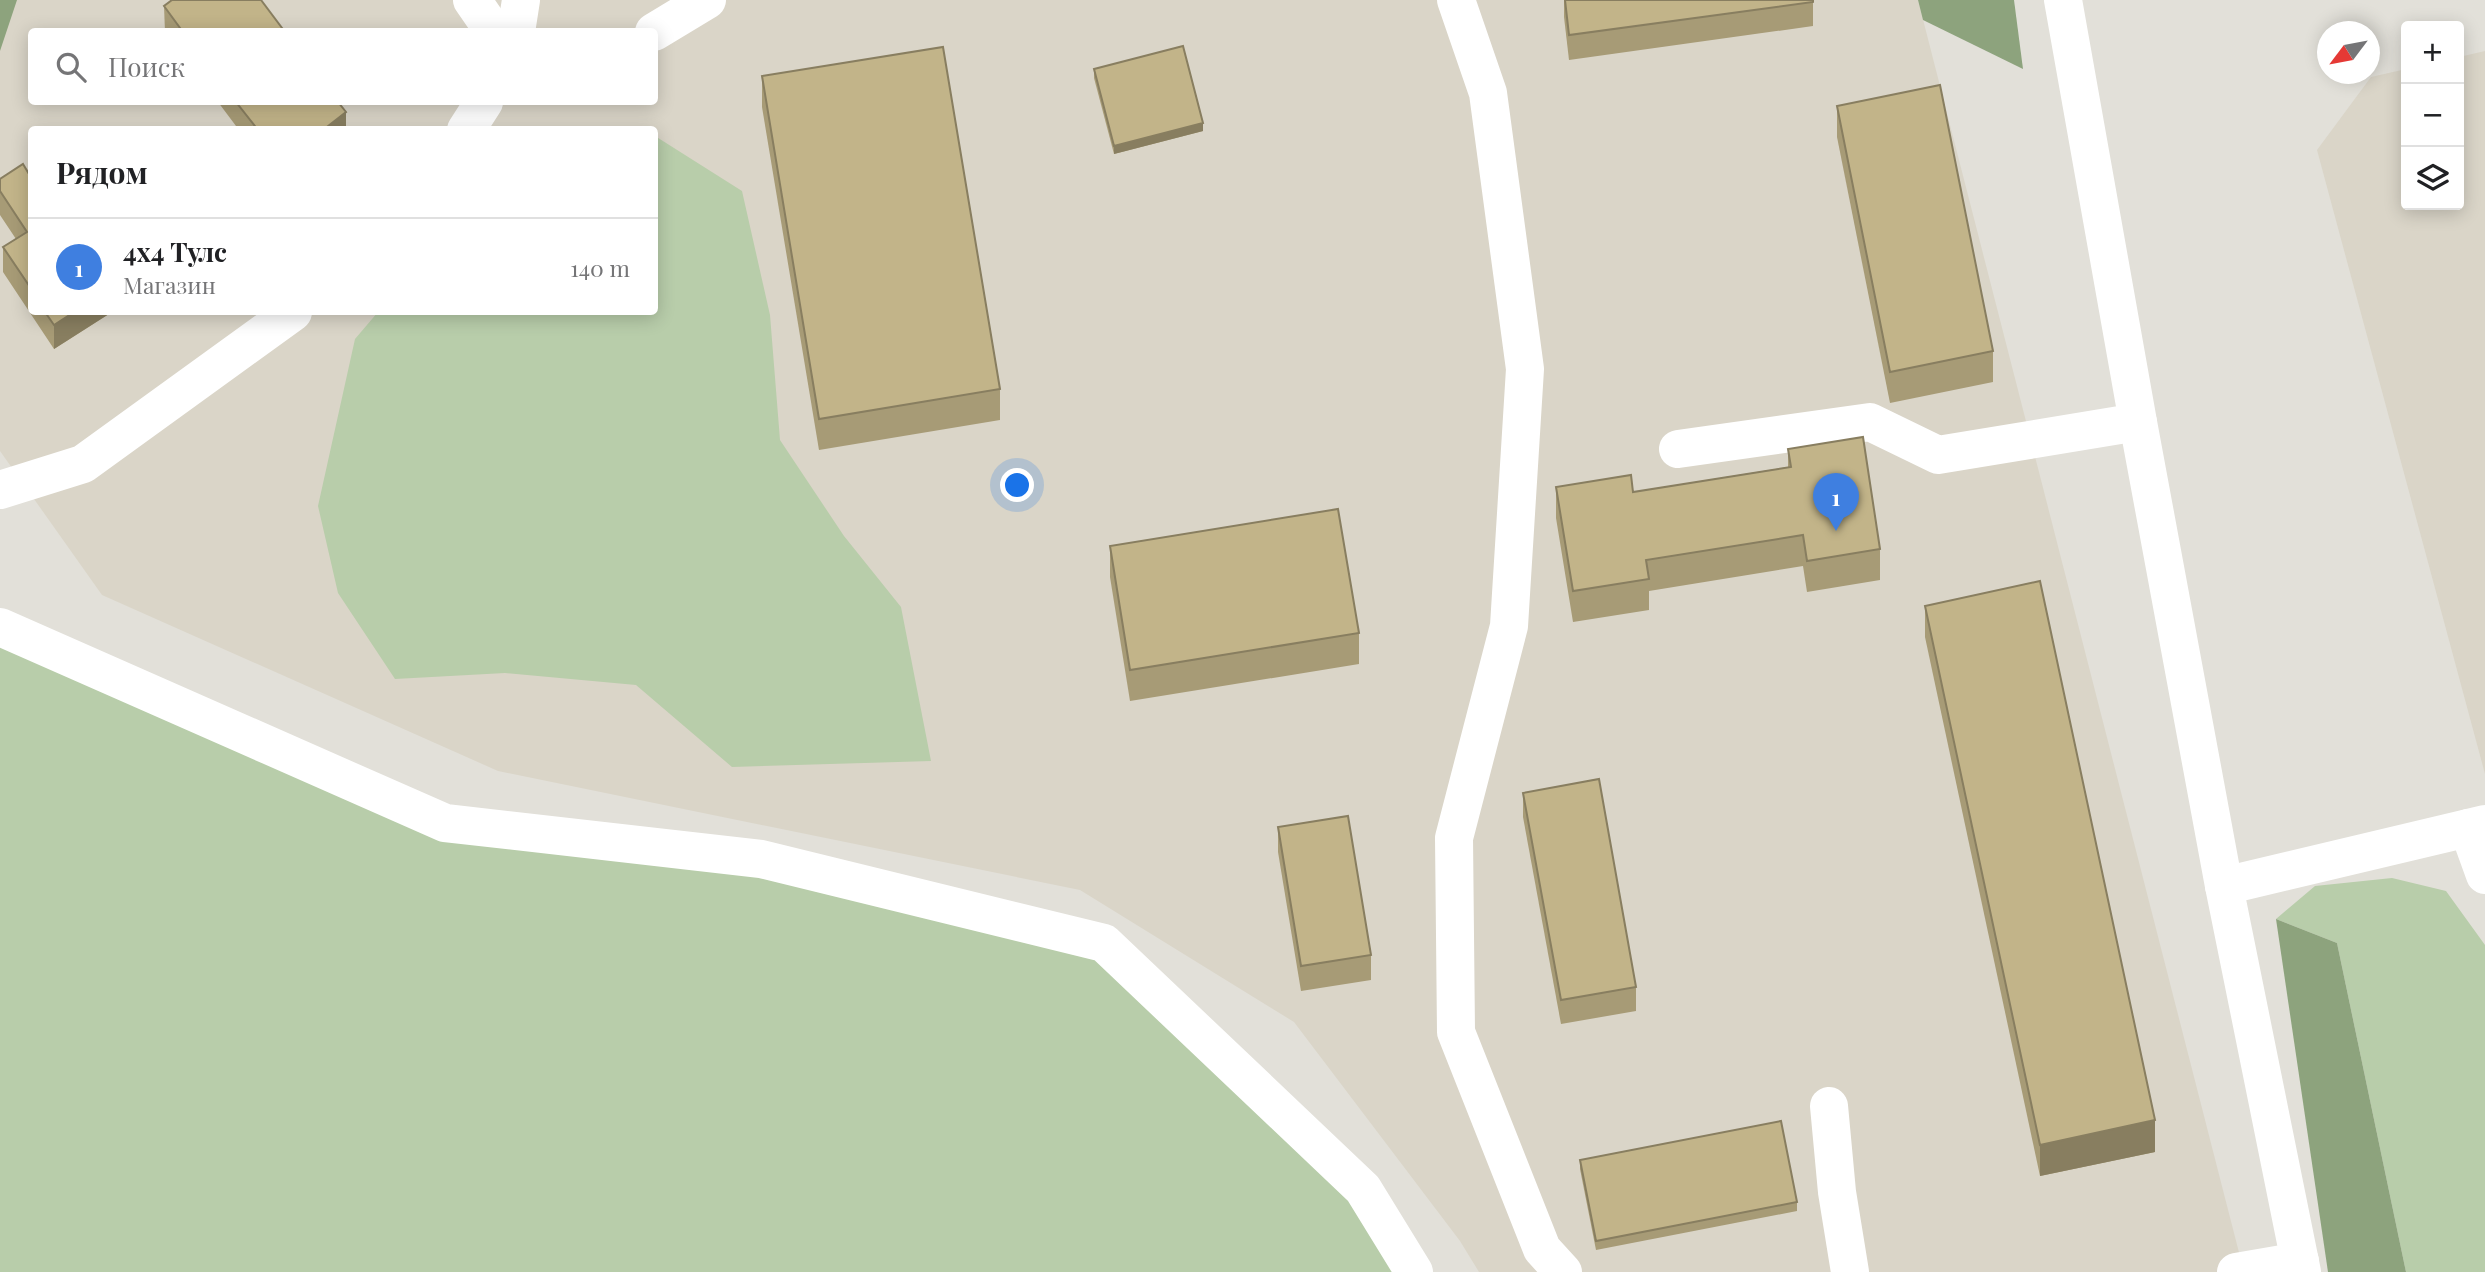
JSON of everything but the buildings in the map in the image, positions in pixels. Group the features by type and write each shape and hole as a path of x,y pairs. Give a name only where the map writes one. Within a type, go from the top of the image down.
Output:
{"street":[{"path":"472,0 491,28"},
{"path":"517,28 521,0"},
{"path":"658,30 707,0"},
{"path":"1456,0 1488,93 1525,369 1509,626 1454,838 1456,1032 1542,1249 1563,1272"},
{"path":"2063,0 2224,886 2301,1266 2235,1272"},
{"path":"469,126 482,105"},
{"path":"0,490 83,464 289,315"},
{"path":"1678,449 1870,422 1938,455 2138,422"},
{"path":"0,627 445,823 761,859 1104,943 1363,1189 1414,1272"},
{"path":"2224,886 2477,826 2485,875"},
{"path":"1829,1106 1837,1192 1850,1272"}],"shaded area":[{"path":"0,0 1918,0 2244,1272 1479,1272 1460,1241 1294,1022 1080,890 498,771 102,595 0,451"},
{"path":"2485,51 2485,774 2317,150 2366,84 2380,84 2380,75 2401,70 2401,210 2464,210 2464,56"}],"green space":[{"path":"0,0 17,0 0,51"},
{"path":"1918,0 2014,0 2023,69 1923,20"},
{"path":"658,138 742,191 770,315 780,440 844,536 901,607 931,761 732,767 636,685 505,673 395,679 338,593 318,506 355,339 375,315 658,315"},
{"path":"0,627 445,823 761,859 1104,943 1363,1189 1414,1272 0,1272"},
{"path":"2392,878 2446,891 2485,945 2485,1272 2406,1272 2337,943 2276,919 2315,886"},
{"path":"2276,919 2337,943 2406,1272 2328,1272"}],"place":[{"name":"4x4 Тулс","path":"1836,531"}]}
